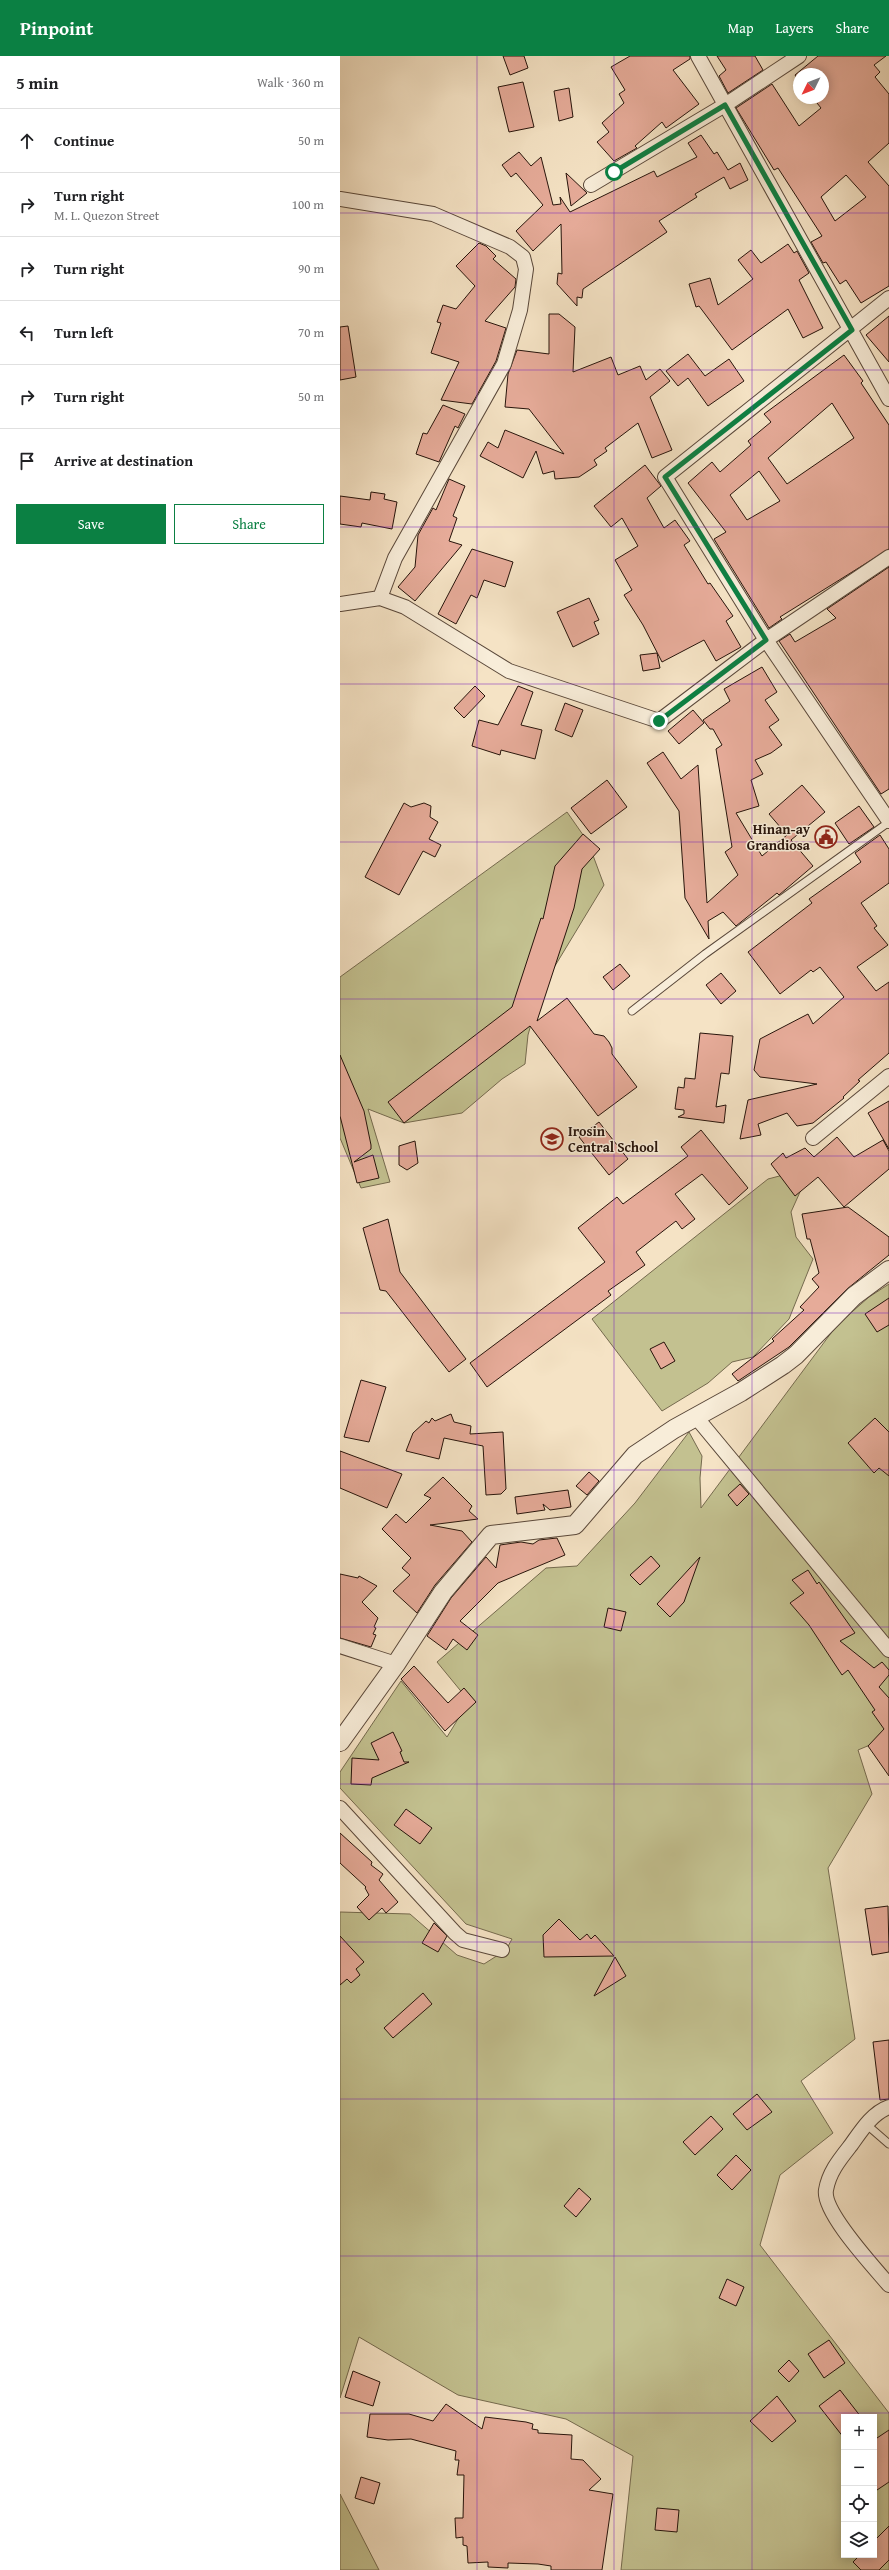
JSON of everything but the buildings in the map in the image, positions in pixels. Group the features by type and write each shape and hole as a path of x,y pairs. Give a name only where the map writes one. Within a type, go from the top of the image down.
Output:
{"street":[{"path":"698,56 852,330 889,399"},
{"path":"591,185 725,105 799,56"},
{"path":"340,199 433,214 510,248 523,257 526,269 520,310 504,364 395,558 380,598"},
{"path":"889,298 852,330 665,477 766,640 889,821"},
{"path":"340,604 380,598 405,607 509,672 659,721 766,640 889,557"},
{"path":"813,1138 889,1076"},
{"path":"340,1742 396,1664 443,1592 491,1535 575,1525 635,1455 696,1416 741,1392 796,1355 854,1296 889,1270"},
{"path":"696,1416 889,1650"},
{"path":"340,1646 396,1664"},
{"path":"340,1808 455,1933 463,1940 502,1950"},
{"path":"889,2107 879,2112 866,2124 833,2169 825,2191 828,2205 838,2221 889,2285"}],"lane":[{"path":"632,1011 705,954 889,821"},
{"path":"866,2124 889,2144"}],"shaded area":[{"path":"567,812 588,842 604,885 541,989 528,1035 525,1064 502,1079 462,1113 404,1123 368,1109 390,1182 361,1188 340,1138 340,977"},
{"path":"787,1174 800,1192 791,1212 796,1237 813,1259 789,1319 753,1357 732,1362 708,1383 662,1411 592,1319 768,1179"},
{"path":"889,1284 889,1737 858,1750 872,1794 828,1868 855,2039 801,2081 833,2133 780,2175 760,2245 889,2413 889,2570 621,2570 633,2456 566,2419 458,2395 359,2337 340,2398 340,1912 410,1914 457,1955 484,1964 506,1950 512,1939 466,1924 340,1788 340,1772 401,1681 447,1737 469,1701 437,1662 546,1568 577,1566 635,1503 689,1432 702,1456 700,1478 701,1508 837,1325 869,1297"},
{"path":"340,2494 379,2570 340,2570"}],"place":[{"name":"Hinan-ay Grandiosa","path":"826,837"},
{"name":"Irosin Central School","path":"552,1139"}],"route":[{"path":"614,172 725,105 852,330 665,477 766,640 659,721"}]}
